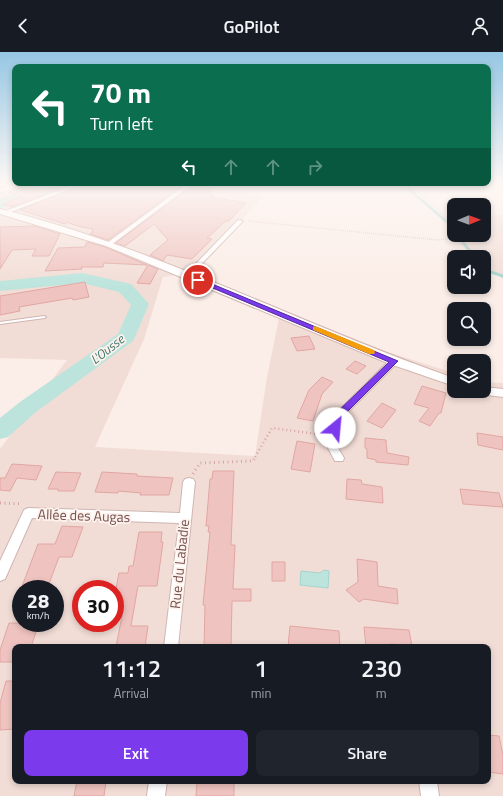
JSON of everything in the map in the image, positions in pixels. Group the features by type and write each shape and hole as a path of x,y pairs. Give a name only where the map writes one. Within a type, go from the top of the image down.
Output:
{"street":[{"path":"22,218 109,244 394,361 447,380"},
{"path":"109,244 144,218"},
{"path":"188,276 240,221"},
{"path":"338,458 333,448 336,418 394,361"},
{"path":"491,391 503,393"},
{"name":"Rue du Labadie","path":"171,644 189,482"},
{"name":"Allée des Augas","path":"0,575 28,513 184,518"},
{"path":"156,796 158,784"},
{"path":"428,784 430,796"}],"lane":[{"path":"0,323 44,317"}],"path":[{"path":"240,221 438,240 447,239"},
{"path":"189,482 200,463 253,461 272,428 334,437"},
{"path":"0,503 25,504 28,513"}],"shaded area":[{"path":"0,218 244,218 193,272 163,277 144,339 95,447 255,456 267,377 279,318 447,371 447,398 491,398 491,382 503,383 503,796 0,796 0,449 67,360 0,358"},
{"path":"491,218 503,218 503,279 491,270 491,250 467,250 457,242 491,242"}],"water":[{"path":"324,570 329,571 328,588 300,585 301,571 320,573"}],"building":[{"path":"45,218 138,218 108,240 90,234 93,232 93,229 66,222 65,224"},
{"path":"150,218 232,218 229,221 226,221 207,238 212,239 192,259 167,255 163,261 150,255 168,240 154,224 125,246 116,243"},
{"path":"35,226 60,234 49,256 32,256 36,249 12,250 0,269 0,227"},
{"path":"87,242 105,247 147,265 104,263 103,267 81,267 82,269 45,271 58,248 85,247"},
{"path":"148,265 158,269 150,284 137,283"},
{"path":"85,282 89,297 73,300 72,298 19,307 20,311 0,315 0,296"},
{"path":"309,336 315,349 297,351 291,338"},
{"path":"355,361 366,366 357,374 346,369"},
{"path":"322,377 333,382 322,394 313,421 297,418 309,390"},
{"path":"422,386 446,393 441,413 439,413 430,426 419,421 429,408 414,404"},
{"path":"382,403 396,410 382,428 367,421"},
{"path":"477,433 503,437 503,450 478,445"},
{"path":"365,438 386,440 387,453 409,457 408,465 376,462 376,460 367,458"},
{"path":"297,441 315,444 310,472 291,469"},
{"path":"12,464 42,466 36,480 17,478 10,491 0,490 0,478 5,478"},
{"path":"213,471 234,471 231,545 235,545 233,589 251,589 251,601 232,601 231,644 204,644 205,605 203,605 210,532 208,532 209,526 206,526 210,479 212,479"},
{"path":"56,472 81,473 74,491 58,491 58,489 48,489"},
{"path":"102,472 173,478 169,495 140,495 141,493 118,491 118,493 95,492"},
{"path":"347,479 361,480 362,484 382,487 383,503 346,499"},
{"path":"460,489 499,493 503,507 463,504"},
{"path":"62,526 83,527 72,557 59,557 50,580 24,580 38,544 55,544"},
{"path":"139,532 162,532 161,542 163,542 157,586 138,586 131,626 148,626 145,644 117,644 119,632 124,632 124,580 118,580 119,573 128,573 129,566 133,566"},
{"path":"357,559 377,562 378,586 397,589 398,604 364,599 359,602 346,590 358,582"},
{"path":"272,562 285,562 285,581 272,581"},
{"path":"9,623 12,623 12,632 36,632 32,644 12,644 12,662 0,662 0,650"},
{"path":"290,626 339,631 340,644 288,644"},
{"path":"364,627 409,630 412,644 390,644 366,644"},
{"path":"6,681 12,681 12,729 0,730 0,703"},
{"path":"491,735 499,736 503,755 503,774 491,772"},
{"path":"76,784 106,784 104,796 74,796"},
{"path":"197,784 234,784 234,796 196,796"}],"waterway":[{"path":"442,218 447,222"},
{"path":"463,242 469,250"},
{"path":"491,272 503,276"},
{"name":"L'Ousse","path":"0,286 82,278 125,288 140,304 126,337 28,407 0,431"}],"slow traffic":[{"path":"315,329 371,352"}],"route":[{"path":"198,280 394,361 336,418 335,428"}]}
